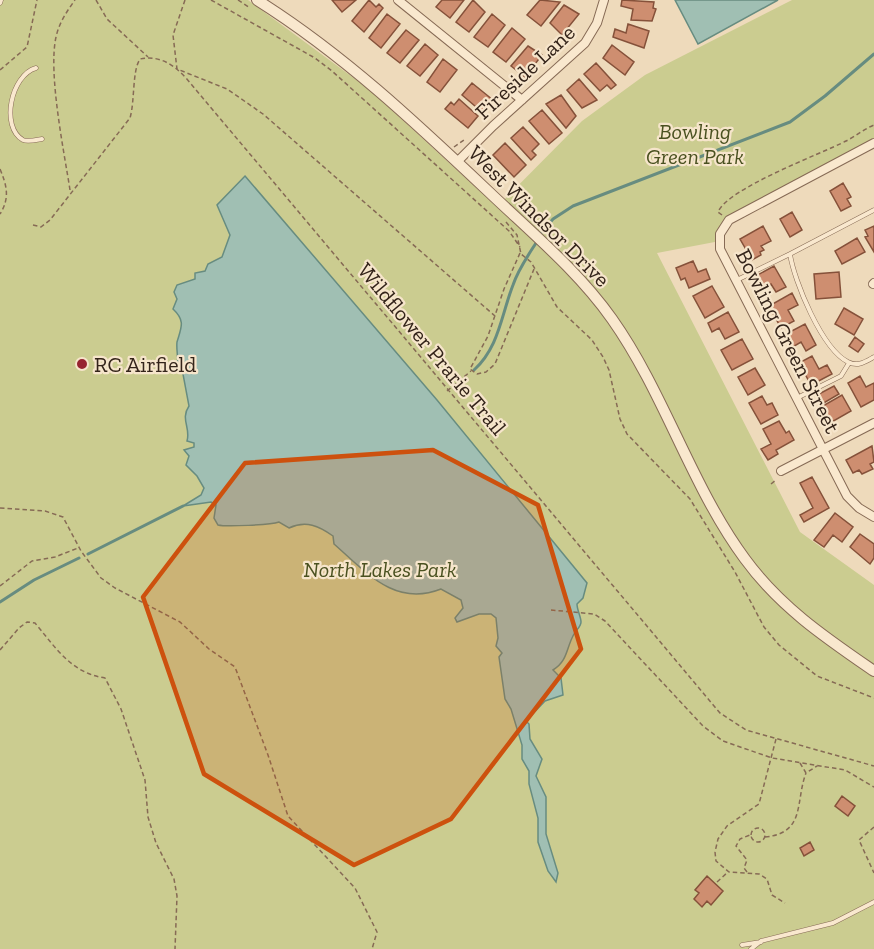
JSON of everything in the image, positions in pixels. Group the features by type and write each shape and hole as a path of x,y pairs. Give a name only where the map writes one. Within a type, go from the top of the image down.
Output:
{"street":[{"path":"398,0 522,100"},
{"name":"Fireside Lane","path":"457,162 585,43 597,23 604,0"},
{"name":"West Windsor Drive","path":"255,5 355,70 566,265 611,317 636,359 726,529 759,577 800,619 874,671"},
{"name":"Bowling Green Street","path":"874,143 729,220 720,234 720,249 847,496 859,508 874,517"},
{"path":"781,471 874,423"}],"lane":[{"path":"36,68 26,72 16,83 9,98 7,112 10,126 18,136 26,141 42,139"},
{"path":"736,280 874,210"},
{"path":"790,254 793,275 827,341 849,363 861,364 874,357"},
{"path":"797,398 841,376 849,363"},
{"path":"742,945 833,923 874,902"},
{"path":"751,949 761,941"}],"path":[{"path":"0,70 27,47 37,0"},
{"path":"70,191 54,57 56,36 75,0"},
{"name":"Wildflower Prarie Trail","path":"96,0 107,20 149,57 168,62 177,69 720,713 746,730 874,766"},
{"path":"185,0 173,34 177,69 227,89 263,114 495,316"},
{"path":"211,0 300,49 332,72 509,231 520,247"},
{"path":"238,0 255,5"},
{"path":"311,50 342,74"},
{"path":"33,225 41,227 50,220 70,191 130,117 135,100 136,65 140,59 149,57"},
{"path":"729,220 718,212 734,196 805,157 849,140 874,125"},
{"path":"0,169 8,192 7,204 0,214"},
{"path":"447,391 472,370 472,363 488,336 520,252 517,235 502,218"},
{"path":"520,252 531,262 557,307 592,340 609,370 620,419 627,434 690,499 735,572 764,627 780,645 817,676 874,698"},
{"path":"472,370 477,374 486,372 495,364 534,268"},
{"path":"0,508 45,511 63,517 79,547 101,578 115,588 180,622 209,649 235,668 288,816 355,888 377,932 372,949"},
{"path":"0,586 32,561 55,557 79,547"},
{"path":"551,610 594,614 605,621 710,733 723,741 772,758 845,770 874,787"},
{"path":"0,650 19,628 27,622 35,623 51,645 78,669 84,673 105,678 121,709 145,780 148,817 156,843 174,879 177,896 175,949"},
{"path":"776,739 759,804 733,821 718,839 715,852 716,861 729,872 759,874 767,879 772,895 785,903"},
{"path":"750,835 753,841 758,843 765,837 781,834 792,826 798,814 806,773 799,762"},
{"path":"806,773 818,766"},
{"path":"874,827 860,840 874,873"},
{"path":"749,873 744,868 747,860 736,846 740,839 750,835 754,829 759,828 764,831 765,837"},
{"path":"717,882 729,872"}],"highlighted area":[{"path":"433,450 538,505 581,649 451,819 354,865 204,774 143,597 245,463"}],"green space":[{"name":"North Lakes Park","path":"0,0 248,0 370,90 497,207 582,121 645,75 792,0 874,0 874,143 729,220 720,241 657,253 800,532 874,585 874,949 0,949"}],"shaded area":[{"path":"675,0 778,0 698,44"},
{"path":"245,176 437,400 587,583 583,598 577,604 580,625 561,663 553,670 561,678 563,695 545,701 526,721 529,724 530,739 542,759 536,776 546,797 546,834 558,873 556,882 548,871 538,842 538,818 529,784 529,771 522,759 522,745 511,709 505,699 499,657 502,653 496,646 498,638 496,618 491,614 479,614 457,622 455,618 463,608 461,600 441,589 410,594 383,584 370,576 334,544 333,536 323,529 307,524 289,528 279,522 218,525 214,518 216,505 211,502 183,506 201,495 204,488 197,476 186,465 189,456 184,450 194,447 194,443 187,441 185,415 189,406 183,374 177,368 177,342 181,321 173,309 177,299 174,292 177,285 195,279 195,273 205,271 208,264 222,257 230,235 217,205"}],"building":[{"path":"332,0 356,0 342,12"},
{"path":"369,0 376,7 379,4 383,8 364,32 352,21"},
{"path":"442,0 464,0 450,18 436,7"},
{"path":"473,0 485,12 469,32 456,22"},
{"path":"540,0 560,2 541,26 527,15"},
{"path":"622,0 654,2 653,8 656,9 652,21 631,20 633,9 621,6"},
{"path":"564,5 579,14 562,35 550,23"},
{"path":"387,14 400,24 381,48 369,38"},
{"path":"492,14 505,25 488,47 474,37"},
{"path":"628,24 649,31 644,48 613,37 615,29 626,33"},
{"path":"512,28 525,39 506,62 493,52"},
{"path":"406,30 419,40 400,63 387,53"},
{"path":"425,44 438,55 420,76 407,66"},
{"path":"612,45 634,62 625,75 603,58"},
{"path":"528,46 542,55 525,77 511,66"},
{"path":"443,59 457,70 440,92 427,82"},
{"path":"596,63 616,85 611,89 607,85 600,91 584,74"},
{"path":"579,79 597,100 582,108 567,90"},
{"path":"472,83 493,100 482,112 462,95"},
{"path":"561,95 576,116 566,128 546,104"},
{"path":"459,99 478,116 468,128 445,109 451,102 454,105"},
{"path":"542,110 562,133 549,144 529,121"},
{"path":"523,127 539,144 532,151 536,155 531,160 511,138"},
{"path":"505,143 526,165 514,177 493,155"},
{"path":"843,183 851,197 847,199 851,206 841,211 830,191"},
{"path":"792,212 802,230 790,237 780,219"},
{"path":"763,226 771,241 761,246 764,250 760,252 761,255 752,260 740,239"},
{"path":"874,226 874,252 865,237 868,236 865,230"},
{"path":"857,238 865,252 842,264 835,251"},
{"path":"693,261 698,272 706,269 710,279 689,288 685,278 681,280 676,268"},
{"path":"774,266 786,287 776,292 771,284 761,290 754,277"},
{"path":"839,272 841,297 816,299 814,274"},
{"path":"712,286 724,307 705,318 693,296"},
{"path":"792,293 798,305 788,310 794,321 781,328 769,306"},
{"path":"844,308 863,319 854,335 835,324"},
{"path":"728,312 739,332 725,339 719,328 712,332 708,323"},
{"path":"805,324 816,345 806,351 801,342 791,348 784,335"},
{"path":"855,337 864,344 858,352 849,346"},
{"path":"742,339 753,359 732,370 721,350"},
{"path":"812,356 819,369 827,365 832,374 811,385 799,363"},
{"path":"755,368 765,385 748,395 738,377"},
{"path":"860,376 866,387 874,383 874,400 861,407 848,383"},
{"path":"834,386 839,394 822,404 817,395"},
{"path":"842,395 851,411 830,423 821,407"},
{"path":"762,396 767,405 772,403 778,415 761,424 749,403"},
{"path":"779,421 786,433 789,431 794,440 776,450 778,454 768,460 761,449 771,444 763,429"},
{"path":"872,446 874,462 870,464 873,469 862,474 859,470 853,473 846,460"},
{"path":"812,477 829,508 804,522 800,515 813,508 800,483"},
{"path":"835,513 853,527 842,542 833,535 824,547 814,540"},
{"path":"860,534 874,544 874,558 870,564 850,547"},
{"path":"842,796 855,806 848,816 835,806"},
{"path":"810,842 814,850 804,856 800,848"},
{"path":"707,876 723,891 711,905 707,901 702,907 694,899 699,893 695,890"}],"waterway":[{"path":"542,232 553,219 573,206 790,122 825,96 874,54"},
{"path":"474,370 494,341 515,279 536,243"},
{"path":"88,554 183,506"},
{"path":"0,602 34,580 79,558"}],"place":[{"name":"RC Airfield","path":"82,364"}],"park label":[{"name":"Bowling Green Park","path":"695,144"}]}
